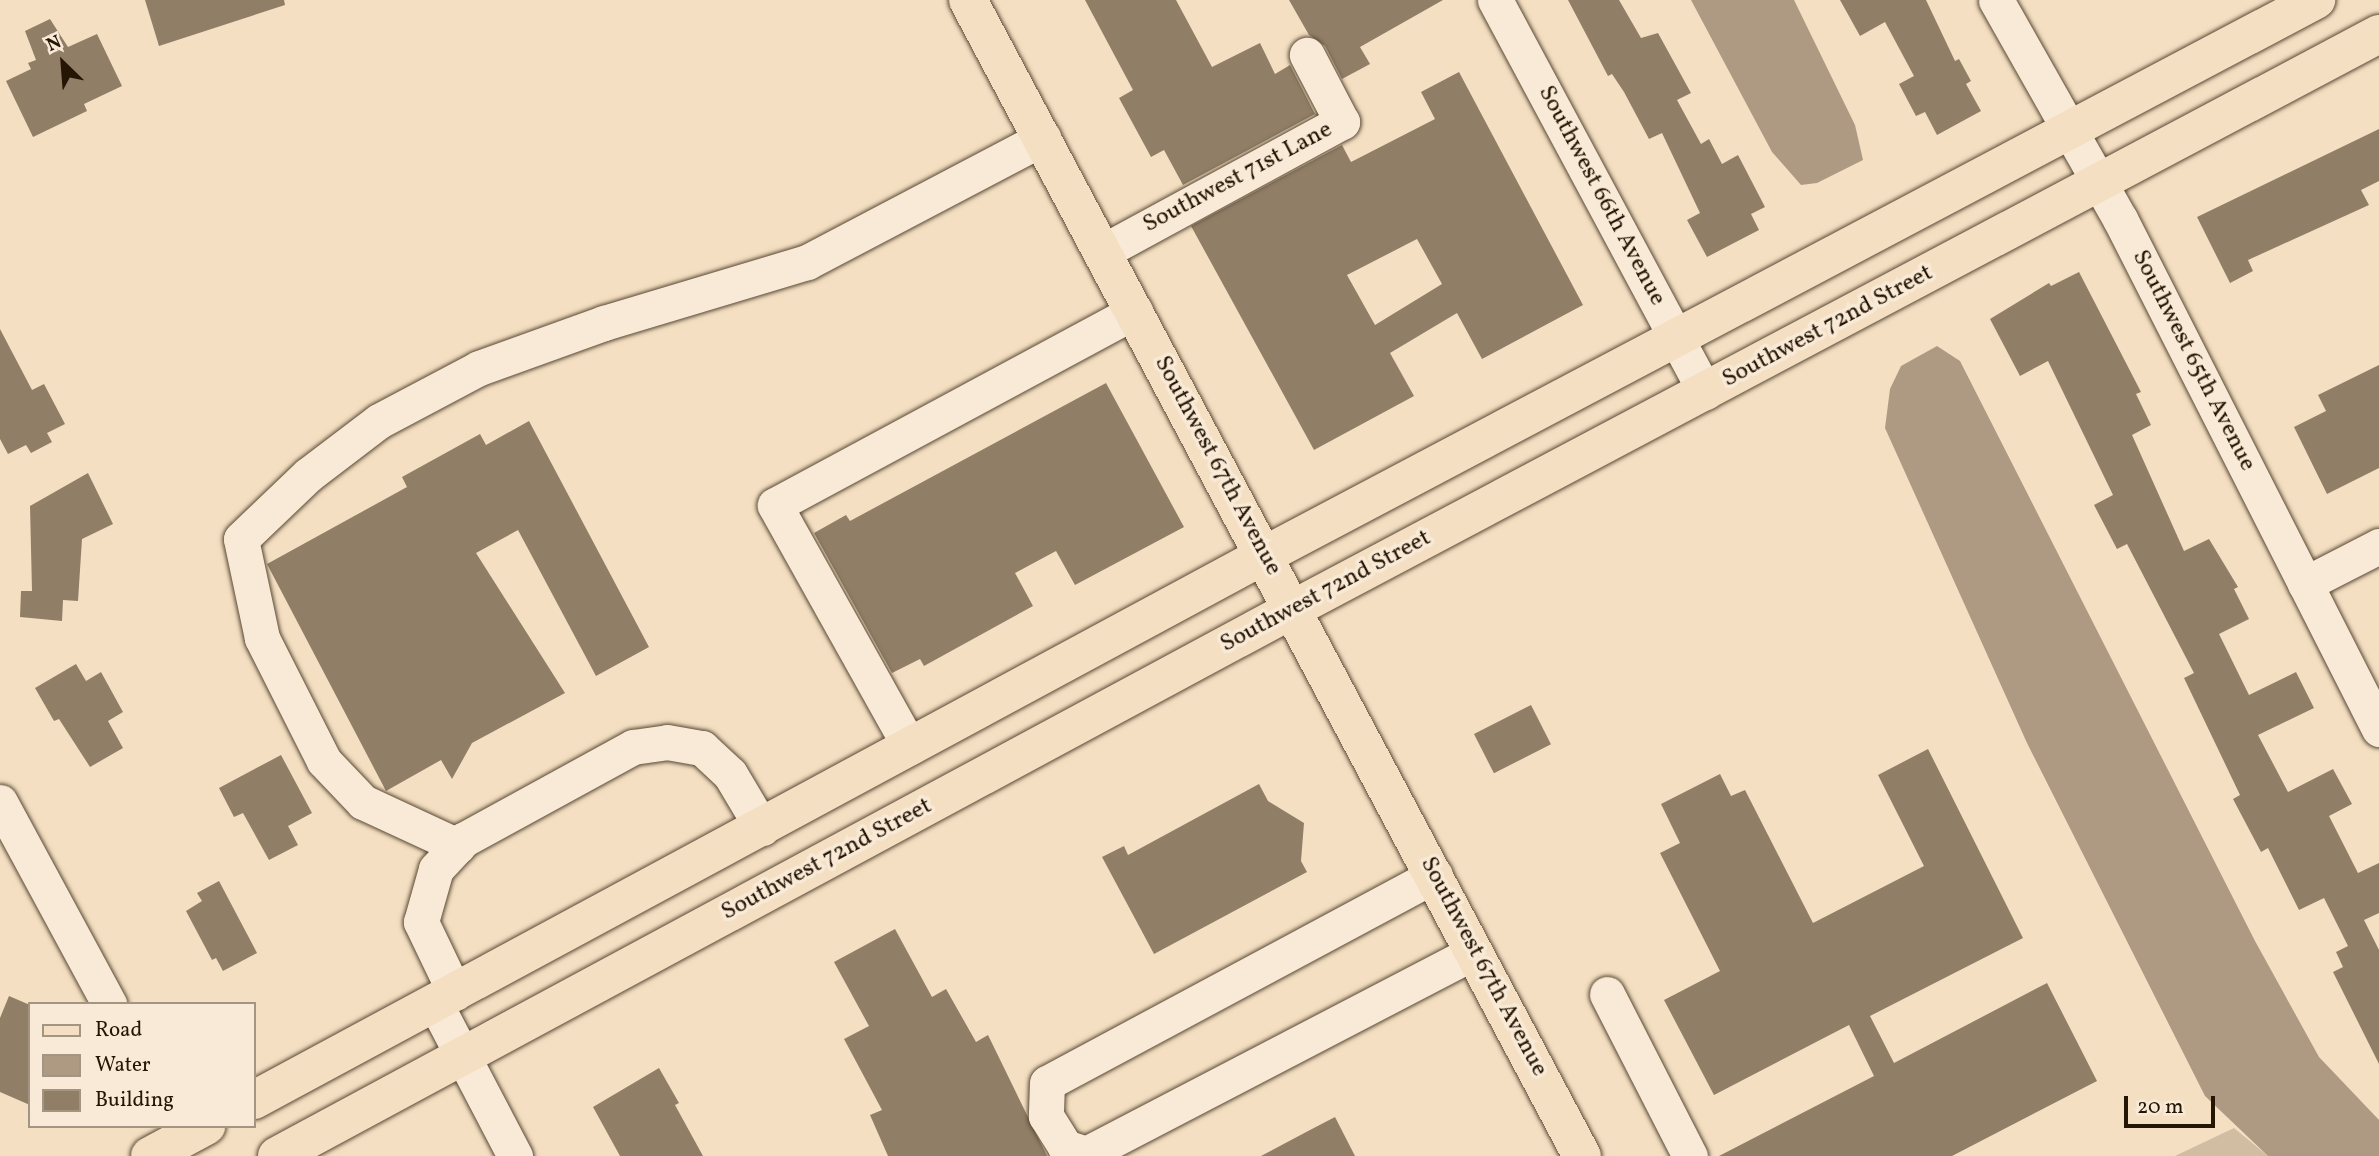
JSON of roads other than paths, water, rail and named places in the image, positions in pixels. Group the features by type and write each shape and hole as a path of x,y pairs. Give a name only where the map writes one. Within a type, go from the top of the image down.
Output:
{"main road":[{"name":"Southwest 67th Avenue","path":"968,0 1104,251 1583,1156"},
{"path":"256,1100 1265,555 1679,340 2316,0"},
{"name":"Southwest 72nd Street","path":"277,1156 1293,609 2379,34"}],"street":[{"name":"Southwest 66th Avenue","path":"1495,0 1705,392"},
{"name":"Southwest 65th Avenue","path":"1996,0 2098,183 2379,729"},
{"name":"Southwest 71st Lane","path":"1104,251 1342,122 1307,55"},
{"path":"457,846 363,802 324,761 262,638 241,539 309,475 379,421 479,368 604,323 807,262 1043,138"},
{"path":"910,747 775,505 1135,310"},
{"path":"2305,583 2379,546"},
{"path":"515,1156 463,1056 421,922 436,869 457,846 633,747 667,742 702,748 730,774 762,828"},
{"path":"0,802 107,1002"},
{"path":"1435,875 1047,1083 1046,1116 1065,1147 1086,1154 1475,952"},
{"path":"1607,994 1690,1156"}],"water":[{"path":"1691,0 1794,0 1855,125 1863,160 1817,183 1801,185 1772,152"},
{"path":"1937,346 1960,361 2255,941 2319,1057 2379,1120 2379,1156 2268,1156 2205,1096 2027,743 1885,428 1890,389 1901,366"}]}
